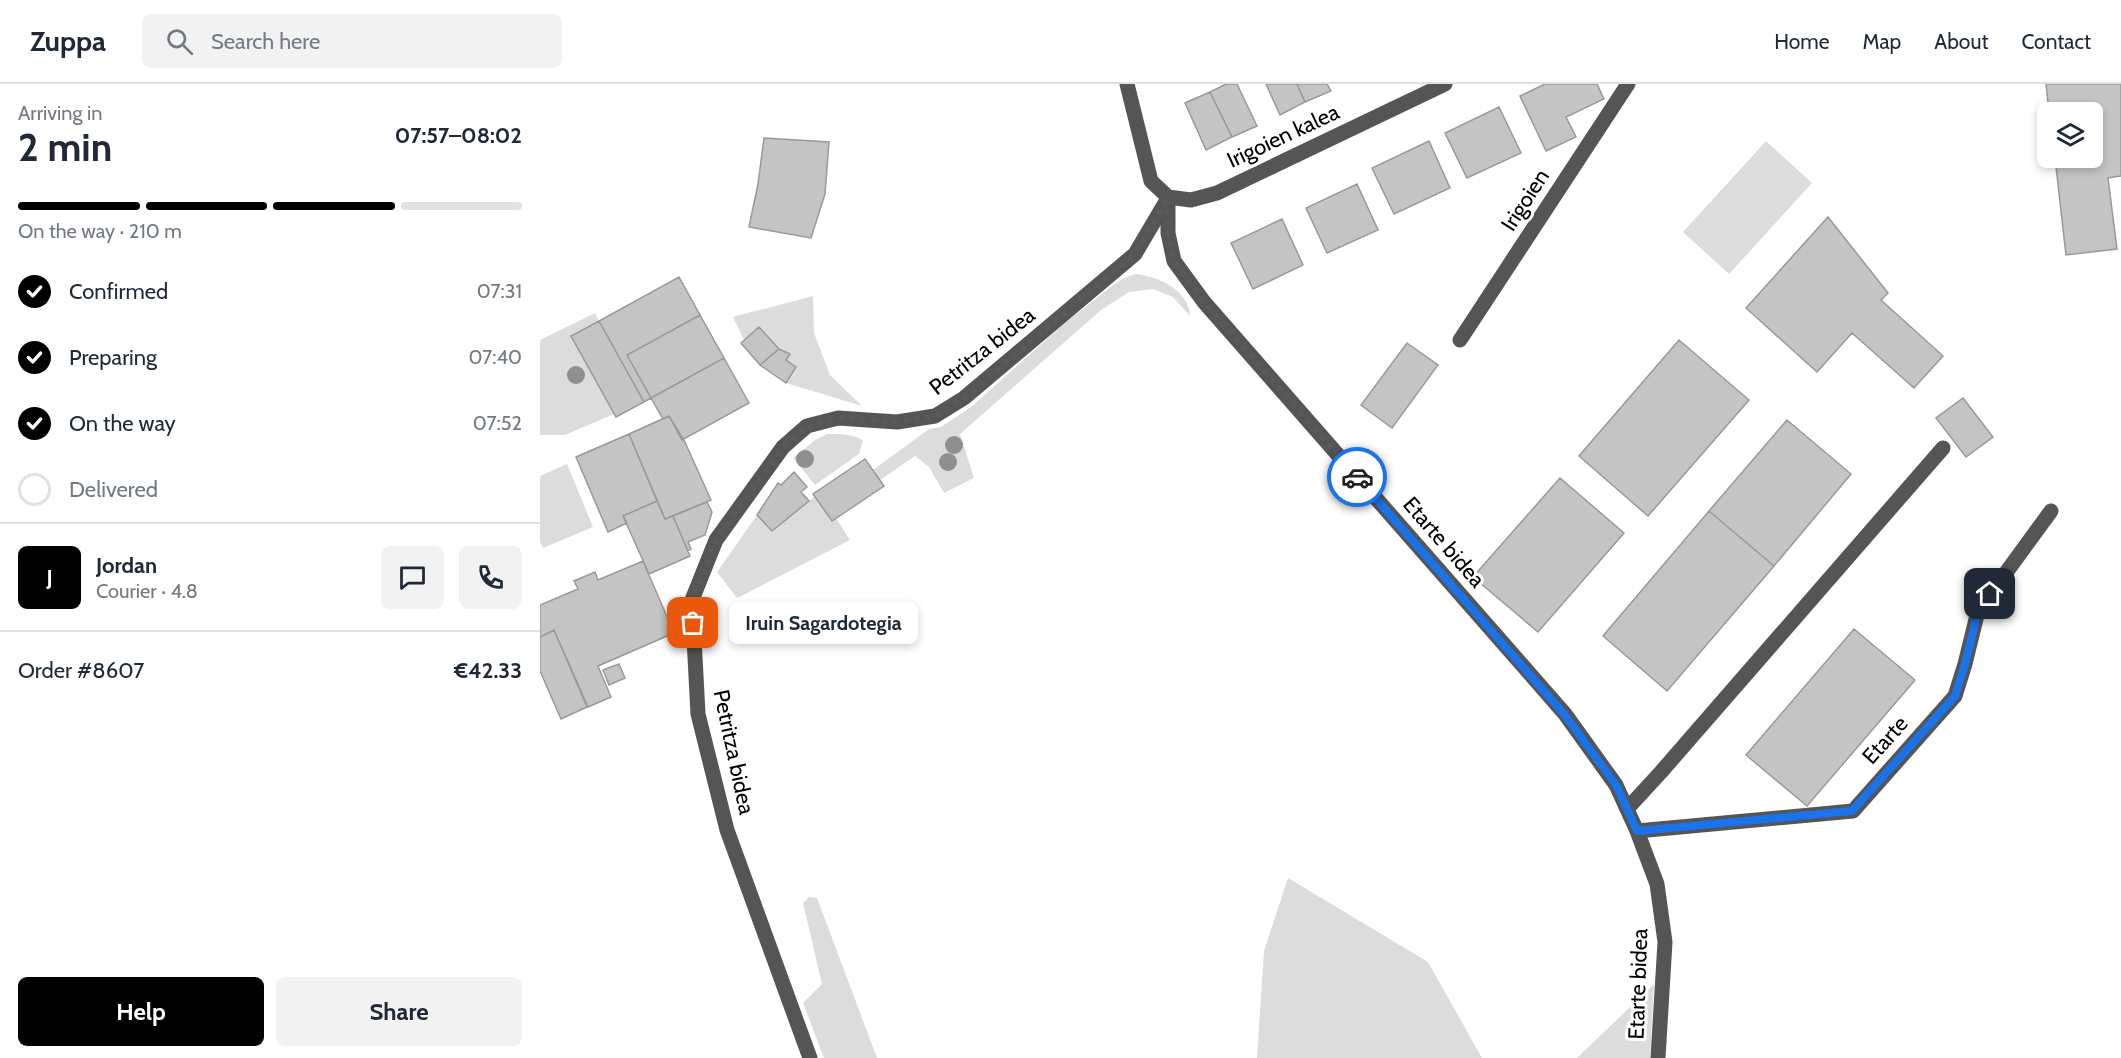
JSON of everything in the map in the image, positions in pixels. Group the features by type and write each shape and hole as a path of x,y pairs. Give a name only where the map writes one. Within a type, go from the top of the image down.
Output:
{"street":[{"path":"1127,84 1150,181 1168,197"},
{"name":"Irigoien kalea","path":"1168,197 1191,200 1217,193 1445,84"},
{"name":"Irigoien","path":"1460,340 1628,84"},
{"name":"Etarte bidea","path":"1168,197 1168,233 1174,261 1204,302 1564,714 1616,785 1637,831 1657,884 1665,942 1658,1058"},
{"name":"Petritza bidea","path":"810,1058 727,830 698,714 692,600 716,540 783,447 807,426 838,418 897,422 935,416 964,398 1135,254 1168,197"},
{"path":"1627,809 1943,448"},
{"name":"Etarte","path":"1637,831 1852,811 1955,696 1978,611 2051,511"}],"shaded area":[{"path":"1766,141 1812,183 1729,274 1683,232"},
{"path":"1135,274 1162,281 1171,286 1184,299 1190,316 1173,297 1153,289 1129,292 1101,310 960,434 974,478 944,493 929,467 915,456 880,480 873,470 929,429 941,427 971,407 1065,323 1122,279"},
{"path":"813,296 814,333 830,375 862,406 786,383 795,368 786,360 790,354 779,349 759,327 744,340 733,317"},
{"path":"595,313 599,321 572,336 614,414 565,435 540,435 540,340"},
{"path":"827,434 850,435 863,440 859,454 815,485 793,458 815,440"},
{"path":"567,464 593,527 543,548 540,542 540,476"},
{"path":"815,496 831,521 836,518 850,540 737,598 717,572 757,515 773,531"},
{"path":"1288,878 1428,962 1482,1058 1257,1058 1264,951"},
{"path":"809,897 817,898 877,1058 824,1058 803,1003 822,984 803,903"},
{"path":"1654,984 1650,1058 1577,1058"}],"building":[{"path":"1226,84 1237,84 1257,126 1232,137 1210,92"},
{"path":"1266,84 1297,84 1305,102 1280,115"},
{"path":"1297,84 1327,84 1331,91 1305,102"},
{"path":"1545,84 1597,84 1604,99 1566,117 1576,137 1546,151 1520,96"},
{"path":"2046,84 2121,84 2121,176 2108,178 2117,249 2066,255 2056,168 2103,168 2103,102 2048,102"},
{"path":"1210,92 1232,137 1206,150 1185,103"},
{"path":"1499,107 1521,153 1467,178 1445,133"},
{"path":"764,138 829,142 825,194 811,238 749,227"},
{"path":"1429,141 1450,188 1394,214 1372,168"},
{"path":"1357,184 1378,230 1327,253 1306,208"},
{"path":"1828,217 1888,293 1881,300 1943,356 1914,388 1852,333 1817,372 1746,308"},
{"path":"1282,219 1303,265 1253,289 1231,243"},
{"path":"679,277 700,315 627,355 651,398 644,402 599,321"},
{"path":"700,315 724,358 651,398 627,355"},
{"path":"599,321 644,402 616,417 571,336"},
{"path":"759,327 779,349 760,365 741,343"},
{"path":"1679,340 1749,400 1648,516 1579,456"},
{"path":"1407,343 1438,365 1392,428 1361,405"},
{"path":"779,349 790,354 786,360 796,367 786,383 760,365"},
{"path":"724,358 749,403 682,440 669,416 663,419 651,398"},
{"path":"1963,398 1993,437 1966,457 1936,418"},
{"path":"669,416 684,440 711,500 665,519 629,434"},
{"path":"1787,420 1851,474 1774,566 1709,511"},
{"path":"629,434 657,501 623,516 627,523 608,532 576,457"},
{"path":"865,459 884,486 832,521 813,494"},
{"path":"794,472 807,487 801,492 809,501 772,531 757,515 778,483 781,485"},
{"path":"1560,478 1624,533 1538,632 1473,577"},
{"path":"657,501 665,519 673,516 690,556 649,574 623,516"},
{"path":"707,502 712,512 705,535 688,542 691,549 688,551 673,516"},
{"path":"1709,511 1774,566 1667,691 1603,636"},
{"path":"643,561 674,633 598,666 611,697 588,707 554,630 540,637 540,605 578,589 574,581 595,572 598,580"},
{"path":"1854,629 1915,680 1807,806 1746,755"},
{"path":"554,630 587,707 561,719 540,671 540,637"},
{"path":"619,664 625,678 609,685 603,670"}],"way so far":[{"path":"693,623 692,600 716,540 783,447 807,426 838,418 897,422 935,416 964,398 1135,254 1168,197 1168,233 1174,261 1204,302 1357,477"}],"place":[{"name":"Iruin Sagardotegia","path":"693,623"}],"route":[{"path":"1357,477 1564,714 1616,785 1637,831 1852,811 1955,696 1978,611 1990,594"}]}
